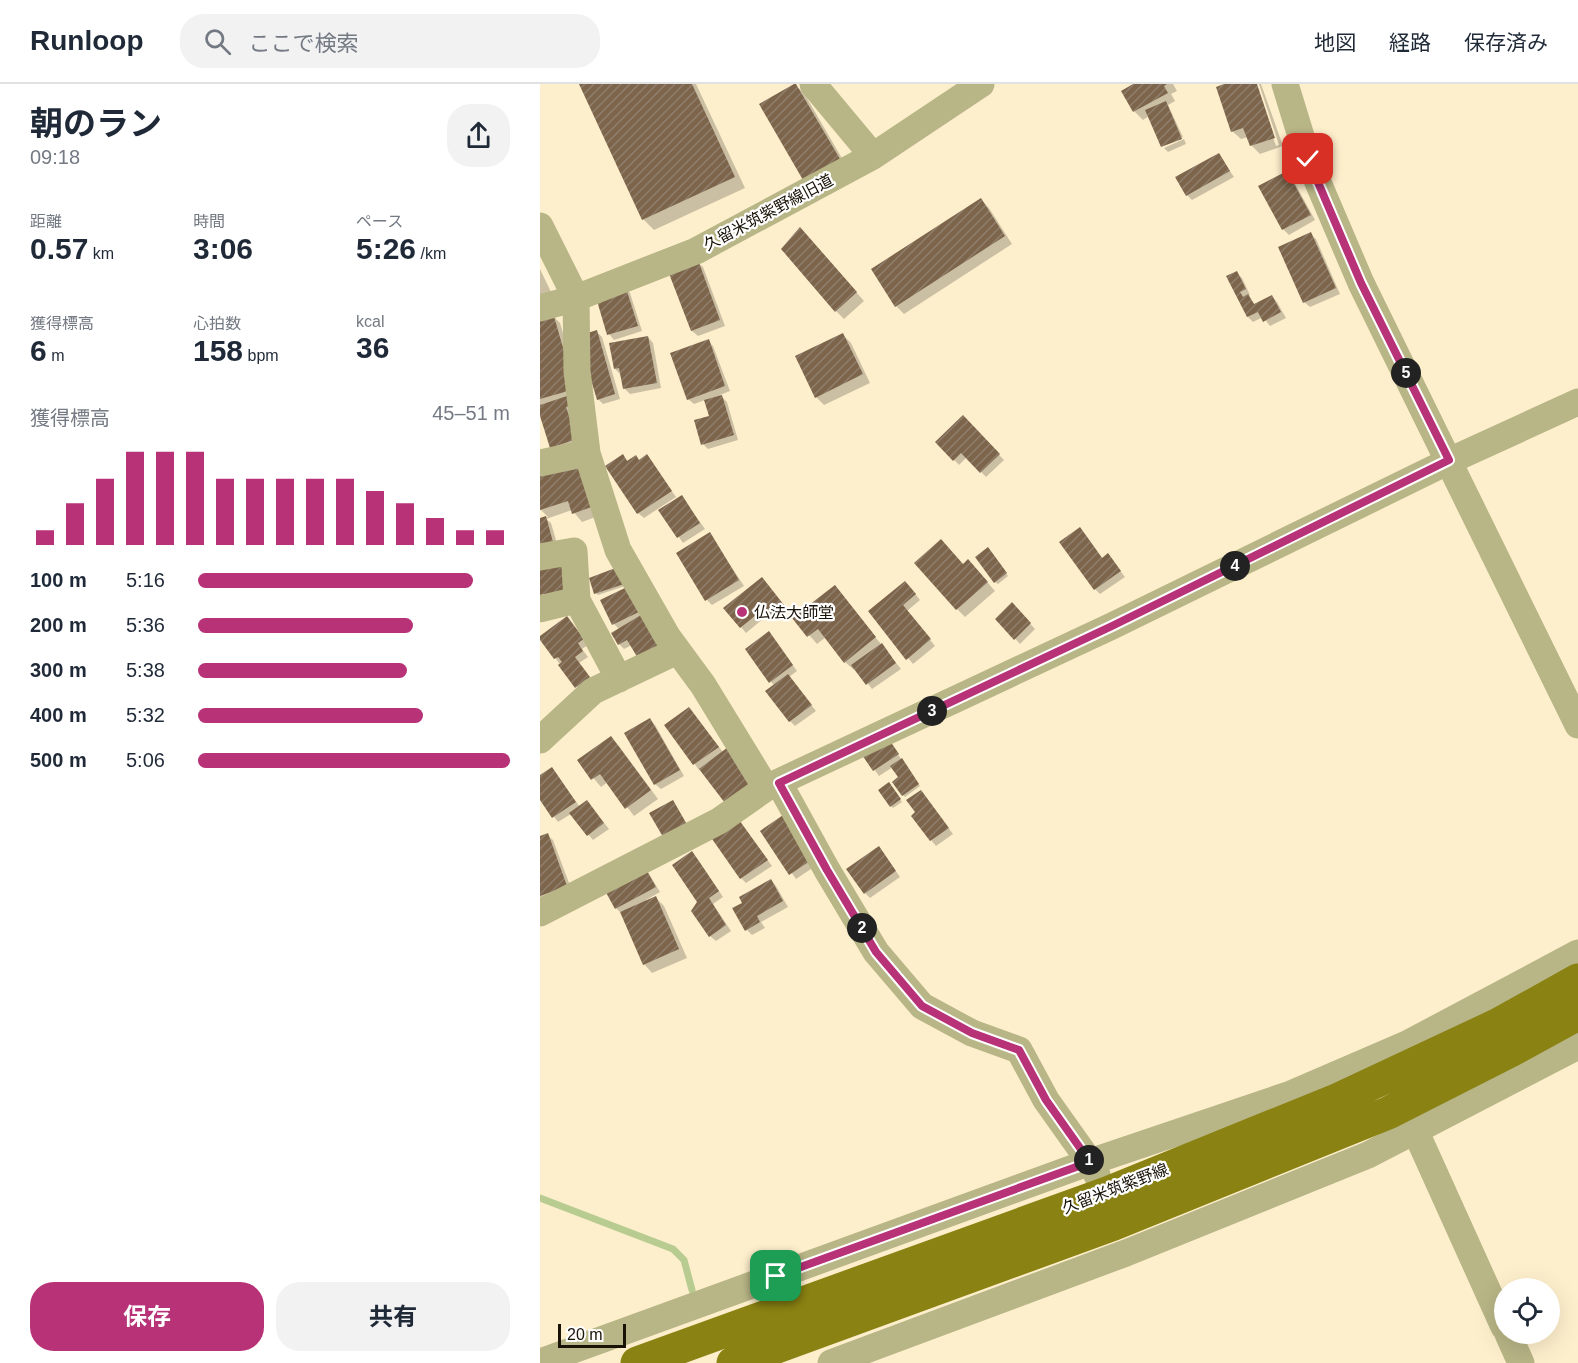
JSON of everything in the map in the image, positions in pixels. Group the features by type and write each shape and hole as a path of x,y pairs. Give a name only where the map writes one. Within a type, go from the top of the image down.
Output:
{"main road":[{"name":"久留米筑紫野線","path":"637,1363 1116,1223 1339,1099 1499,1024 1578,980"},
{"name":"久留米筑紫野線","path":"733,1363 1116,1223 1388,1113 1578,1014"}],"street":[{"path":"813,84 873,156"},
{"name":"久留米筑紫野線旧道","path":"540,308 576,298 696,251 873,156 981,84"},
{"path":"1285,84 1308,159 1361,283 1578,725"},
{"path":"540,226 576,298 577,371 587,453 618,550 677,651 704,685 772,785 876,952 922,1006 972,1033 1019,1050 1046,1100 1090,1162 1116,1223"},
{"path":"540,913 719,821 772,785 1112,626 1449,460 1578,402"},
{"path":"540,463 587,453"},
{"path":"540,557 574,551 577,600 619,679"},
{"path":"540,609 577,600"},
{"path":"540,741 593,691 677,651"},
{"path":"540,1362 1090,1162 1291,1094 1407,1044 1578,953"},
{"path":"831,1363 1116,1223 1368,1155 1578,1046"},
{"path":"1415,1130 1494,1304"},
{"path":"1512,1344 1521,1363"}],"building":[{"path":"579,84 692,84 735,177 642,220"},
{"path":"794,84 840,159 803,180 759,104"},
{"path":"1133,84 1167,84 1164,86 1168,93 1133,112 1121,91"},
{"path":"1224,84 1257,84 1275,138 1250,146 1243,128 1231,132 1216,87"},
{"path":"1166,101 1182,139 1161,147 1145,110"},
{"path":"1219,153 1230,171 1186,196 1175,177"},
{"path":"1287,171 1311,215 1282,230 1258,186"},
{"path":"981,198 1005,236 895,307 871,269"},
{"path":"800,227 857,292 835,312 781,249"},
{"path":"1311,232 1336,288 1303,303 1278,247"},
{"path":"698,260 720,320 691,331 668,271"},
{"path":"1237,271 1246,289 1240,292 1243,297 1248,294 1254,304 1272,295 1281,312 1263,322 1258,312 1247,317 1226,276"},
{"path":"625,285 638,326 607,335 595,294"},
{"path":"553,313 575,389 540,399 540,317"},
{"path":"597,330 615,394 597,400 578,336"},
{"path":"843,333 863,374 815,398 795,356"},
{"path":"648,336 657,383 623,389 619,368 614,369 609,343"},
{"path":"709,339 725,386 687,400 670,353"},
{"path":"573,394 576,404 566,407 577,439 550,448 540,416 540,405"},
{"path":"722,395 734,435 701,445 694,420 709,416 704,400"},
{"path":"963,415 1000,454 980,473 961,453 953,461 935,442"},
{"path":"623,454 627,461 636,455 639,460 647,454 672,491 637,514 605,466"},
{"path":"581,460 597,505 572,514 568,501 540,510 540,474"},
{"path":"682,495 700,523 677,538 658,510"},
{"path":"546,516 553,542 540,546 540,518"},
{"path":"1080,527 1102,558 1108,553 1121,571 1094,590 1059,542"},
{"path":"710,532 739,580 705,601 676,553"},
{"path":"941,539 963,564 968,559 988,582 956,610 914,563"},
{"path":"988,547 1007,573 994,583 975,557"},
{"path":"567,558 572,590 540,595 540,562"},
{"path":"618,567 624,584 594,594 589,578"},
{"path":"762,577 784,605 770,615 765,608 740,628 723,608"},
{"path":"905,581 916,594 903,605 931,639 906,660 868,611"},
{"path":"835,585 876,637 844,663 818,629 807,637 792,618"},
{"path":"629,586 641,611 612,625 600,600"},
{"path":"1012,602 1031,623 1014,640 995,619"},
{"path":"646,612 665,644 639,660 627,640 618,645 611,633"},
{"path":"567,616 584,639 578,643 583,651 575,657 590,677 575,688 558,665 562,662 558,657 554,659 540,640 540,636"},
{"path":"769,631 793,665 769,683 745,649"},
{"path":"882,643 896,663 866,685 851,665"},
{"path":"788,674 812,705 789,722 765,691"},
{"path":"689,707 719,747 693,765 664,725"},
{"path":"650,718 680,770 654,785 624,733"},
{"path":"611,736 651,790 625,809 600,774 591,780 577,760"},
{"path":"888,738 899,754 873,771 862,755"},
{"path":"732,744 754,788 728,807 699,769"},
{"path":"902,758 919,784 902,796 892,782 898,777 890,766"},
{"path":"552,767 576,802 552,818 540,800 540,775"},
{"path":"889,782 901,799 890,807 878,790"},
{"path":"921,790 949,828 930,841 911,816 915,812 906,800"},
{"path":"587,800 604,823 587,836 569,813"},
{"path":"673,800 689,828 666,842 649,813"},
{"path":"786,813 816,857 789,875 760,831"},
{"path":"737,817 768,860 740,879 710,836"},
{"path":"548,833 567,886 540,896 540,836"},
{"path":"879,846 896,871 864,894 846,869"},
{"path":"692,851 719,891 709,898 726,925 709,937 691,911 697,902 672,865"},
{"path":"643,864 656,887 615,909 603,887"},
{"path":"771,879 783,901 757,916 760,922 745,931 732,908 742,903 739,897"},
{"path":"656,896 679,949 643,965 620,912"}],"waterway":[{"path":"540,1198 673,1249 684,1260 692,1290"}],"place":[{"name":"仏法大師堂","path":"742,612"}],"route":[{"path":"776,1276 1090,1162 1046,1100 1019,1050 972,1033 922,1006 876,952 779,783 1112,626 1449,460 1361,283 1308,159"}]}
